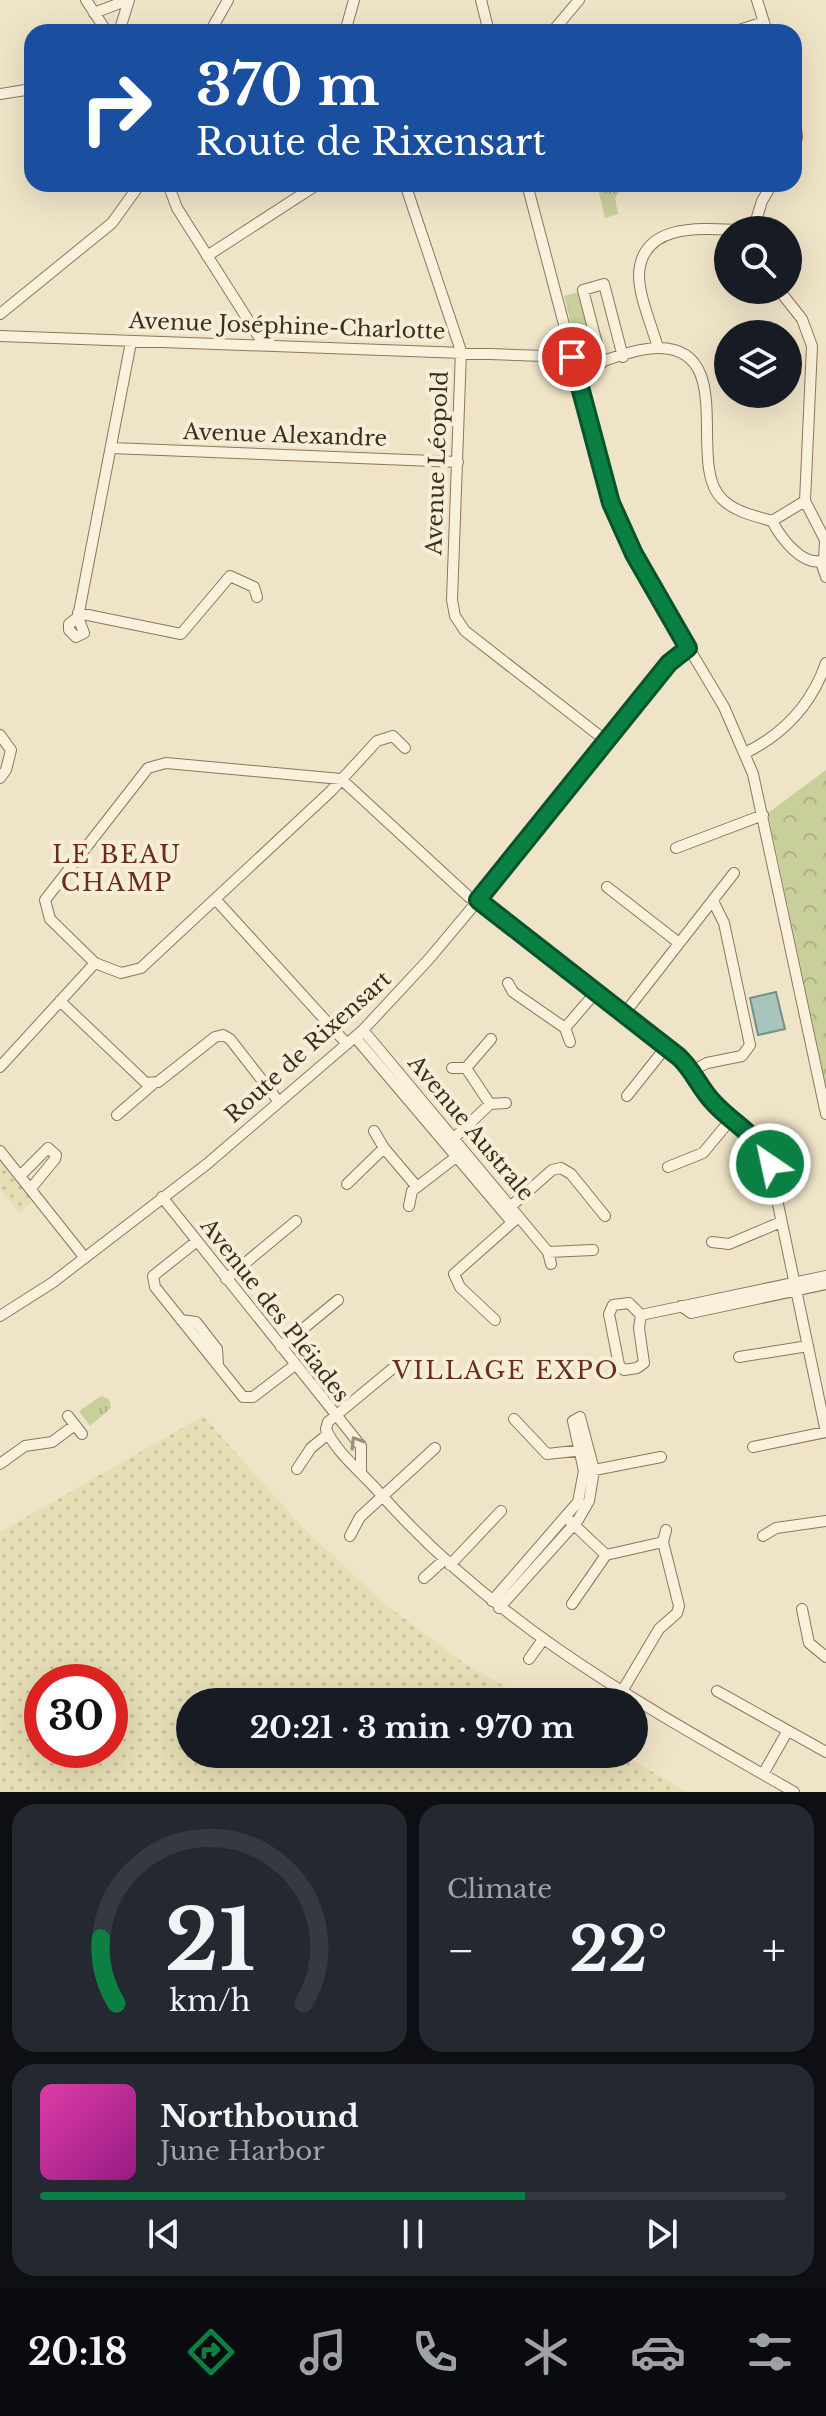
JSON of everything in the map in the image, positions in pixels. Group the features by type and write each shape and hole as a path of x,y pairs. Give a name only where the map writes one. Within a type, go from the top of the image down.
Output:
{"street":[{"path":"86,0 102,24"},
{"path":"94,13 128,0"},
{"path":"121,24 128,0"},
{"path":"214,24 228,0"},
{"path":"347,24 354,0"},
{"path":"481,0 487,24"},
{"path":"559,24 579,0"},
{"path":"757,0 765,24"},
{"path":"0,94 24,90"},
{"path":"0,314 112,223 134,192"},
{"path":"171,192 177,208 264,345"},
{"path":"207,256 306,192"},
{"name":"Avenue Léopold","path":"408,192 461,351 452,600 459,623 605,740"},
{"path":"529,192 604,481 617,517 688,648 724,707 745,753 763,815 826,1114"},
{"path":"757,216 767,192"},
{"path":"658,348 639,276 646,254 664,235 678,230 714,230"},
{"path":"602,363 583,290 604,284 623,357"},
{"path":"790,304 802,319 812,346 805,501 825,540 824,560 821,562"},
{"name":"Avenue Joséphine-Charlotte","path":"0,336 572,357"},
{"path":"131,342 78,615 181,634 230,576 254,587 257,597"},
{"path":"575,370 658,348 686,358 701,375 706,393 710,477 715,491 736,509 772,521 802,556 821,562"},
{"name":"Avenue Alexandre","path":"111,448 458,462"},
{"path":"772,521 805,501"},
{"path":"821,562 826,577"},
{"name":"Route de Rixensart","path":"0,1316 85,1258 355,1037 407,984 669,663 688,648"},
{"path":"745,753 791,721 809,700 826,663"},
{"path":"0,735 11,750 6,770 0,778"},
{"path":"405,748 393,736 385,736 341,779 317,803 216,900 141,968 121,973 95,963 50,919 45,900 148,768 166,763 310,779 341,779 469,897 478,900 693,1070 711,1101 755,1138 765,1153 826,1432 753,1447"},
{"path":"310,779 317,803"},
{"path":"676,848 763,815"},
{"path":"624,1014 734,873"},
{"path":"607,887 679,943"},
{"name":"Avenue Australe","path":"216,900 355,1037 548,1252 551,1264"},
{"path":"693,1070 707,1063 742,1056 750,1045 724,923 713,901"},
{"path":"0,1067 95,963"},
{"path":"509,991 565,1028 570,1042"},
{"path":"565,1028 596,992"},
{"path":"60,1001 146,1083 152,1085"},
{"path":"117,1115 215,1037 223,1035 230,1039 279,1102"},
{"path":"452,1068 466,1068 491,1039"},
{"path":"627,1096 666,1047"},
{"path":"466,1068 490,1104"},
{"path":"450,1141 490,1104 506,1103"},
{"path":"668,1167 703,1153 732,1118"},
{"path":"374,1131 384,1148 417,1187"},
{"path":"20,1176 48,1148 55,1159 32,1187"},
{"path":"347,1184 384,1148"},
{"path":"0,1151 32,1187 85,1258"},
{"path":"409,1206 411,1194 417,1187 461,1153"},
{"path":"495,1320 460,1287 454,1274 552,1170 561,1168 571,1174 605,1216"},
{"name":"Avenue des Pléiades","path":"162,1197 337,1416 328,1422 328,1434 383,1497 447,1562 496,1604 542,1641 613,1688"},
{"path":"226,1279 296,1221"},
{"path":"712,1242 729,1244 781,1222"},
{"path":"197,1241 153,1276 152,1281 181,1320 248,1399 295,1365"},
{"path":"548,1252 593,1250"},
{"path":"796,1286 826,1276"},
{"path":"641,1315 796,1286 826,1284"},
{"path":"281,1347 338,1300"},
{"path":"627,1303 641,1315 639,1328 644,1363 637,1368 624,1370 619,1365 609,1312 613,1305 627,1303"},
{"path":"739,1357 808,1346"},
{"path":"361,1472 361,1446 337,1416 392,1369"},
{"path":"496,1604 589,1501 589,1471 584,1450 547,1454 514,1419"},
{"path":"1,1461 25,1446 52,1442 75,1425"},
{"path":"297,1469 311,1448 328,1434"},
{"path":"350,1536 360,1517 435,1448"},
{"path":"589,1471 661,1457"},
{"path":"424,1578 447,1562 501,1511"},
{"path":"570,1521 606,1555"},
{"path":"763,1536 776,1528 826,1521"},
{"path":"624,1688 659,1629 677,1613 679,1606 663,1542 666,1530"},
{"path":"572,1604 606,1555 663,1542"},
{"path":"802,1609 812,1648 826,1657"},
{"path":"529,1659 542,1641"},
{"path":"717,1691 826,1752"},
{"name":"Avenue des Pléiades","path":"648,1708 794,1792"},
{"path":"763,1774 787,1732"}],"shaded area":[{"path":"0,1154 37,1199 19,1213 0,1189"},
{"path":"203,1416 302,1527 387,1606 464,1663 508,1688 176,1688 176,1768 646,1768 687,1792 0,1792 0,1532"}],"green space":[{"path":"599,192 619,192 615,198 618,214 605,218"},
{"path":"578,292 596,360 579,354 564,296"},
{"path":"826,770 826,1086 768,813"},
{"path":"101,1396 109,1399 111,1408 90,1426 79,1411"}],"water":[{"path":"776,992 785,1029 758,1035 750,998"}],"district":[{"name":"LE BEAU CHAMP","path":"117,868"},
{"name":"VILLAGE EXPO","path":"506,1370"}],"route":[{"path":"572,357 604,481 622,532 688,648 669,663 478,900 679,1057 696,1074 711,1101 755,1138 770,1164"}]}
